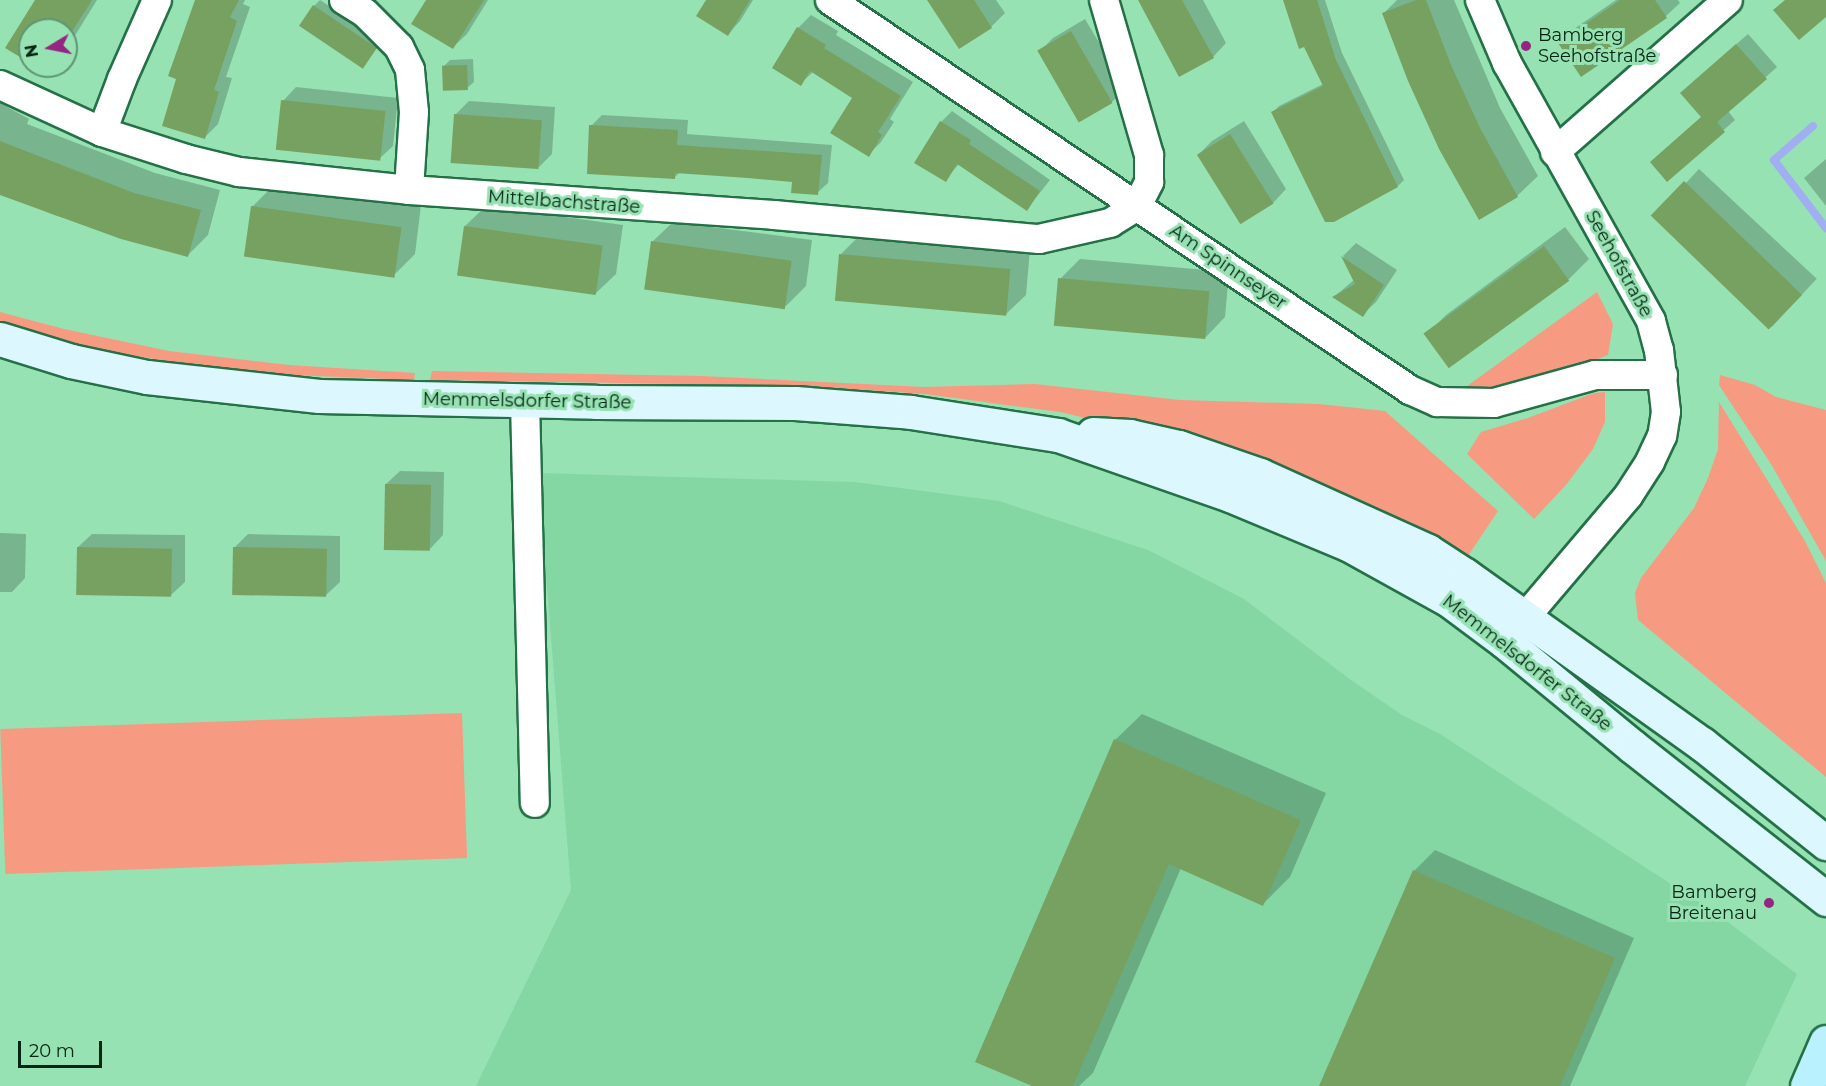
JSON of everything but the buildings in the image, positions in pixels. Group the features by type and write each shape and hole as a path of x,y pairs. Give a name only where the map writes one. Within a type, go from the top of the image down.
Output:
{"main road":[{"name":"Memmelsdorfer Straße","path":"0,339 71,361 147,377 319,396 525,401 795,403 911,412 1058,435 1230,495 1348,544 1449,600 1515,629 1702,744 1813,824 1826,843"},
{"name":"Memmelsdorfer Straße","path":"1515,629 1633,747 1826,899"},
{"path":"1807,1086 1826,1042"}],"street":[{"path":"102,132 122,79 157,0"},
{"path":"344,0 365,14 399,47 411,70 414,112 409,190"},
{"name":"Am Spinnseyer","path":"830,0 1410,390 1437,402 1494,403 1595,375 1663,375"},
{"path":"1104,0 1149,155 1149,182 1137,206"},
{"name":"Seehofstraße","path":"1480,0 1507,63 1651,321 1663,375 1666,412 1662,436 1650,462 1628,496 1515,629"},
{"path":"1555,152 1728,0"},
{"name":"Mittelbachstraße","path":"0,85 102,132 186,159 239,172 409,190 774,215 1039,239 1110,224 1137,206"},
{"path":"525,401 535,803"}],"shaded area":[{"path":"1597,292 1613,324 1608,355 1529,386 1507,391 1463,389"},
{"path":"0,312 64,329 169,351 289,365 415,373 414,380 291,375 183,364 97,349 0,322"},
{"path":"432,371 701,376 924,387 1035,384 1180,400 1319,404 1385,411 1498,511 1466,559 1203,446 1060,412 925,394 808,386 430,380"},
{"path":"1720,375 1755,385 1776,397 1826,410 1826,561 1771,464 1719,385"},
{"path":"1605,392 1605,422 1593,449 1566,485 1534,519 1467,454 1481,432 1528,418 1594,393"},
{"path":"1719,402 1805,541 1826,583 1826,777 1638,620 1635,593 1641,578 1694,508 1708,478 1718,449"},
{"path":"538,473 855,482 999,501 1148,550 1244,599 1351,680 1402,715 1440,734 1720,916 1797,974 1745,1086 476,1086 571,890"},
{"path":"462,713 467,858 5,874 0,729"}],"waterway":[{"path":"1813,126 1774,160 1826,228"}],"place":[{"name":"Bamberg Seehofstraße","path":"1526,46"},
{"name":"Bamberg Breitenau","path":"1769,903"}]}
